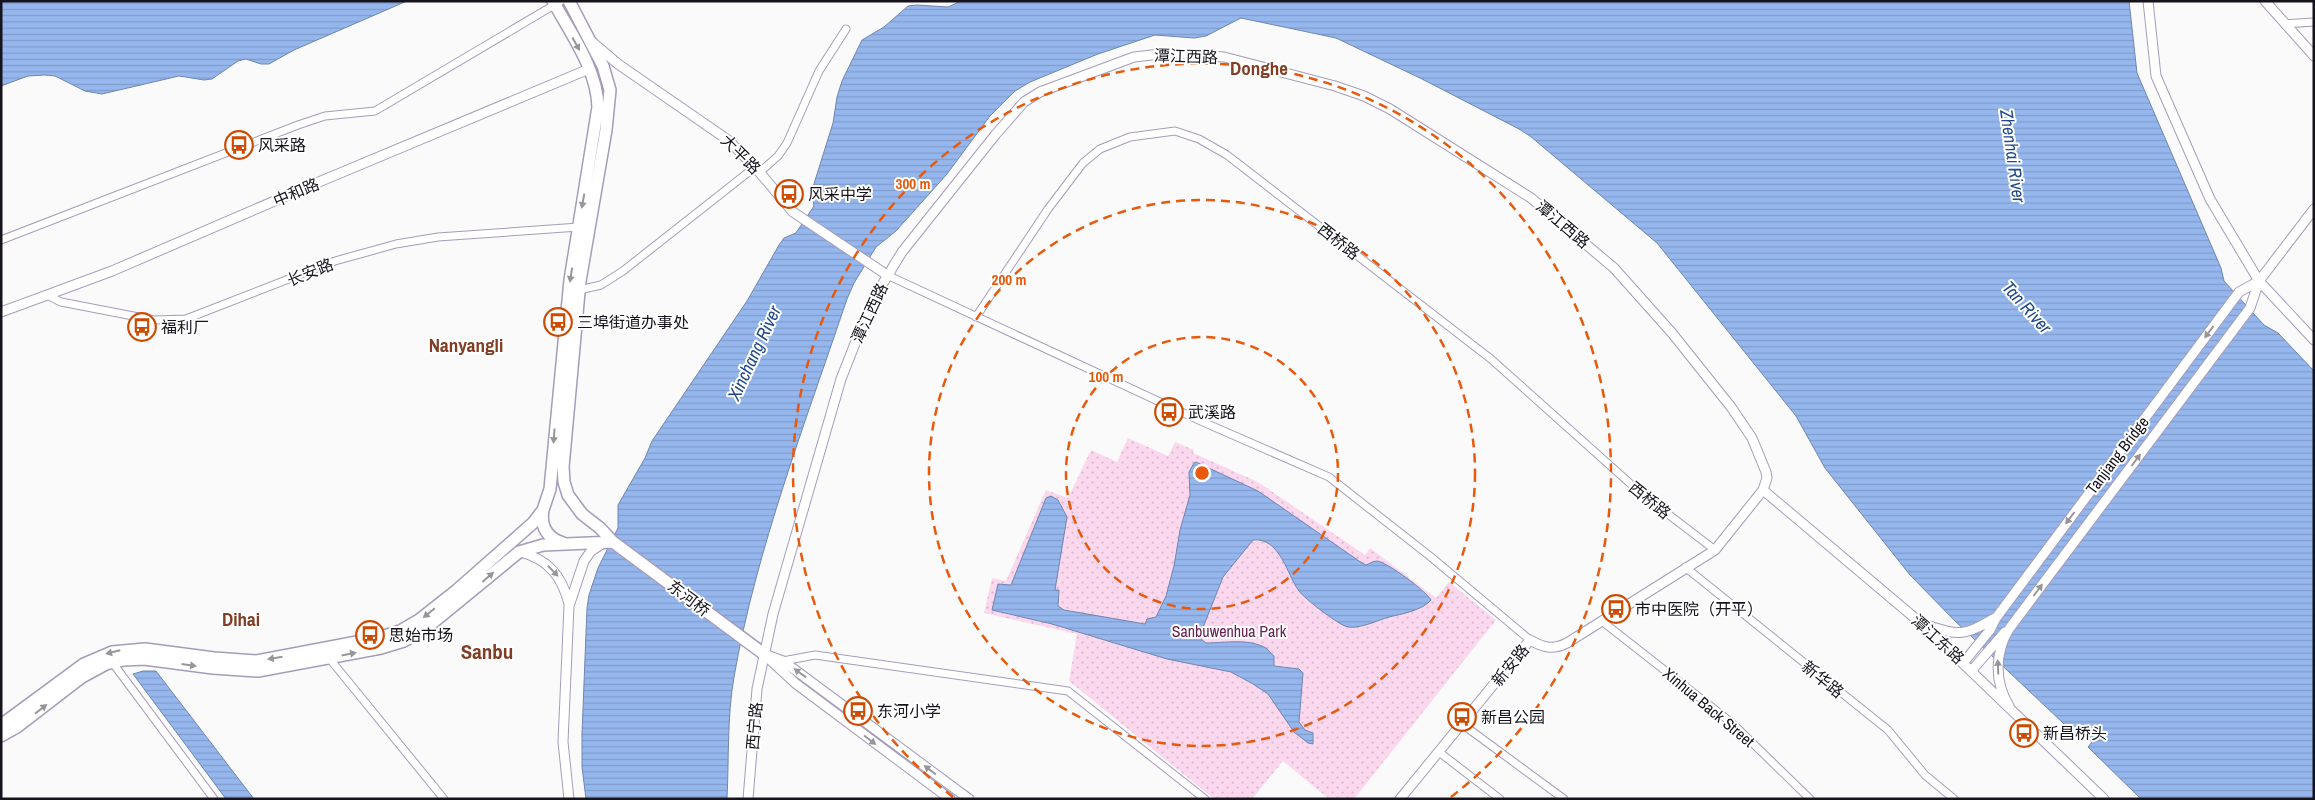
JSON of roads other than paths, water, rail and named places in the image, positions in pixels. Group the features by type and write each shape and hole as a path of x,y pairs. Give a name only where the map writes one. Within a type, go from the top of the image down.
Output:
{"main road":[{"name":"东河桥","path":"569,1 607,77 610,90 609,109 579,290 563,474 568,495 576,508 610,542 764,654"},
{"path":"556,2 589,69 598,92 598,107 570,280 550,489 543,510 542,520 548,536 565,543"},
{"path":"1,725 84,664 112,652 145,649 214,658 257,661 378,638 400,631 419,620 457,590 533,523 543,510"},
{"path":"1,736 18,727 82,677 112,662 144,659 213,668 258,671 380,648 415,635 519,552 534,546 610,542"}],"street":[{"path":"2148,1 2156,76 2210,199 2259,281 2314,340"},
{"path":"2265,1 2314,56"},
{"path":"1,240 298,125 325,116 375,111 556,2"},
{"path":"2284,24 2314,22"},
{"path":"579,290 601,285 623,271 757,169 778,156 787,143 819,71 846,29"},
{"name":"大平路","path":"589,39 618,64 716,130 757,169 793,212 887,275"},
{"name":"潭江西路","path":"764,654 781,585 840,378 871,303 887,275 902,252 952,188 1011,116 1029,99 1040,92 1134,57 1169,53 1224,57 1336,86 1364,96 1390,109 1473,160 1549,210 1629,282 1672,333 1746,429 1757,448 1764,466 1767,478 1763,490"},
{"name":"中和路","path":"1,312 112,272 314,184 589,69"},
{"name":"西桥路","path":"976,317 1048,209 1085,160 1109,144 1130,136 1164,131 1185,134 1227,155 1491,359 1643,496 1715,550"},
{"path":"2259,281 2314,209"},
{"name":"长安路","path":"47,295 61,302 154,320 186,319 335,261 389,245 438,237 579,227"},
{"path":"887,275 1203,422 1328,477 1431,557 1530,640"},
{"name":"Tanjiang Bridge","path":"1964,662 1990,630 1996,618 2238,292 2259,281"},
{"name":"Tanjiang Bridge","path":"2009,629 2250,308 2259,281"},
{"path":"1764,466 1774,491 1788,510"},
{"name":"新安路","path":"1400,799 1530,640 1541,647 1560,647 1603,622 1685,567 1715,550 1763,490"},
{"name":"潭江东路","path":"1763,490 1922,624 1964,662 2104,799"},
{"path":"569,606 584,561 592,551 610,542"},
{"path":"519,552 535,556 555,571 565,588 569,606 563,742 568,798"},
{"name":"新华路","path":"1685,567 1888,730 1925,775 1954,799"},
{"path":"1922,624 1961,633 1980,628 1996,618"},
{"name":"Xinhua Back Street","path":"1603,622 1732,723 1810,799"},
{"path":"1972,670 1997,639 2009,629"},
{"path":"2009,629 2002,643 1998,666 2002,691 2009,706"},
{"path":"764,654 783,661 969,799"},
{"path":"764,654 795,684 950,799"},
{"name":"西宁路","path":"748,799 757,689 764,654"},
{"path":"783,661 815,655 1068,691 1205,799"},
{"path":"329,658 444,799"},
{"path":"112,662 214,799"},
{"path":"1462,724 1564,799"},
{"path":"1439,752 1500,799"}],"water":[{"path":"1,1 407,1 294,50 269,64 261,64 246,59 238,61 212,79 204,80 179,76 102,94 85,91 55,76 45,75 28,76 1,86"},
{"path":"961,1 2129,1 2137,73 2221,268 2224,281 2264,325 2278,333 2314,371 2314,799 2141,799 2088,747 2092,742 2084,735 2080,739 1956,622 1910,575 1825,468 1796,416 1657,243 1530,136 1519,129 1422,79 1336,38 1241,18 1206,36 1194,38 1155,35 1098,54 1030,82 1015,91 990,116 947,174 896,231 876,247 854,283 847,299 783,486 755,582 743,629 732,692 729,723 727,799 586,799 582,767 582,734 587,608 589,595 598,568 618,528 618,505 645,458 652,441 747,301 779,245 784,238 796,233 814,206 813,187 833,123 837,97 842,81 862,40 884,27 908,6 948,7"},
{"path":"1196,462 1258,491 1362,563 1366,565 1377,561 1389,566 1414,584 1431,600 1418,609 1406,613 1361,626 1345,626 1302,595 1282,558 1270,544 1253,540 1223,577 1200,635 1201,639 1206,643 1244,642 1259,645 1266,648 1274,656 1274,666 1299,669 1303,673 1299,722 1305,730 1313,733 1313,744 1308,743 1294,732 1268,694 1231,672 1167,659 1052,624 992,610 998,584 1011,585 1046,498 1051,496 1058,500 1067,517 1055,590 1059,590 1058,606 1064,610 1145,624 1147,619 1156,617 1166,596 1174,566 1180,530 1190,495 1189,472"},
{"path":"143,671 156,671 254,799 226,799 133,674"}],"place":[{"name":"风采路","path":"239,145"},
{"name":"风采中学","path":"789,194"},
{"name":"三埠街道办事处","path":"558,322"},
{"name":"福利厂","path":"142,327"},
{"name":"武溪路","path":"1169,412"},
{"name":"市中医院（开平）","path":"1616,609"},
{"name":"思始市场","path":"370,635"},
{"name":"东河小学","path":"858,711"},
{"name":"新昌公园","path":"1462,717"},
{"name":"新昌桥头","path":"2024,733"}],"district":[{"name":"Donghe","path":"1259,68"},
{"name":"Nanyangli","path":"466,345"},
{"name":"Dihai","path":"241,619"},
{"name":"Sanbu","path":"487,651"}],"water label":[{"name":"Zhenhai River","path":"2013,156"},
{"name":"Tan River","path":"2027,307"},
{"name":"Xinchang River","path":"754,353"}],"park label":[{"name":"Sanbuwenhua Park","path":"1229,631"}]}
